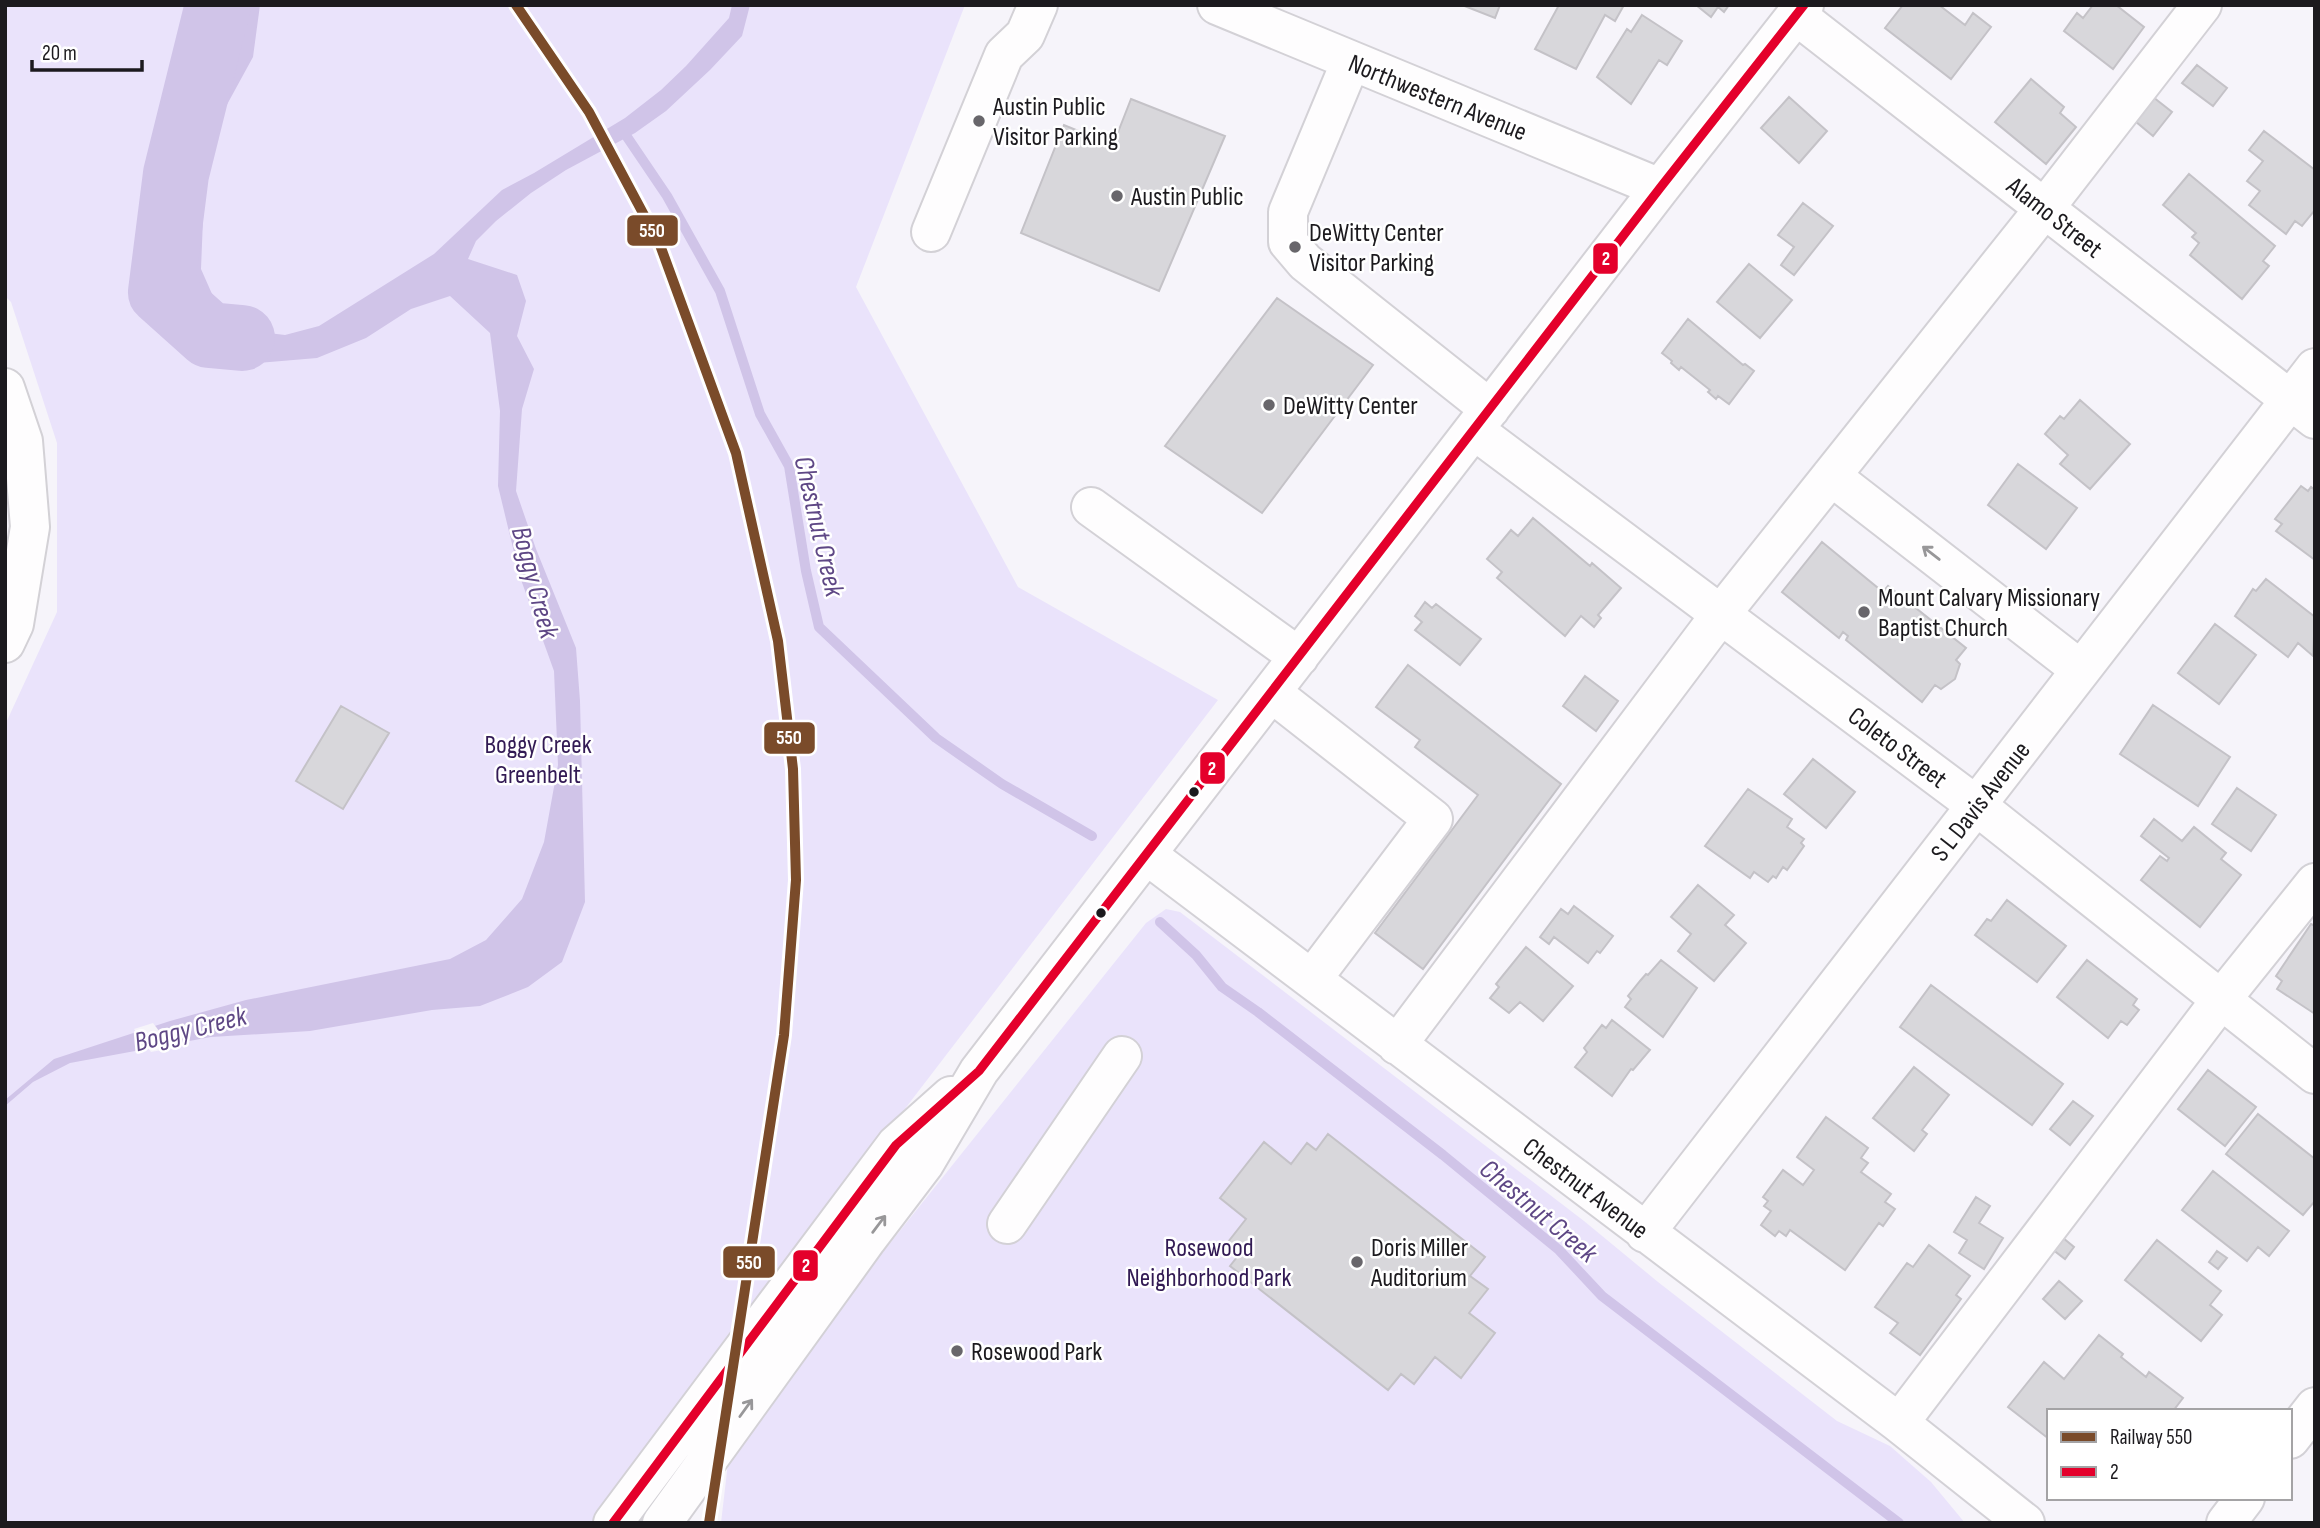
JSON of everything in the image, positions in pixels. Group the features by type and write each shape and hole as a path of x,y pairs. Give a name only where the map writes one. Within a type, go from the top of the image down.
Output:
{"street":[{"path":"931,232 1004,55 1025,35 1038,5"},
{"name":"Northwestern Avenue","path":"1216,5 1660,188"},
{"path":"1397,1045 1721,614 2044,209 2202,5"},
{"path":"662,1523 924,1164 979,1071 1800,10"},
{"name":"Alamo Street","path":"1800,10 2044,209 2302,410"},
{"name":"Coleto Street","path":"1351,61 1288,212 1288,242 1305,262 1482,419 1721,614 1977,806 2315,1074"},
{"name":"S L Davis Avenue","path":"1646,1233 2081,670 2302,410 2315,368"},
{"path":"5,388 23,441 30,527 14,624 5,643"},
{"path":"1831,476 2081,670"},
{"path":"1091,507 1299,657"},
{"path":"1272,693 1433,819 1312,979"},
{"name":"Chestnut Avenue","path":"1147,855 1899,1423 2025,1523"},
{"path":"1899,1423 2220,1001 2315,883"},
{"path":"1007,1224 1122,1056"},
{"path":"613,1523 896,1145 979,1071"},
{"path":"2292,1436 2315,1407"},
{"path":"2226,1523 2243,1500"}],"green space":[{"name":"Boggy Creek Greenbelt","path":"5,5 965,5 856,287 1018,587 1218,700 695,1383 677,1523 5,1523 5,725 57,612 57,443 11,302 5,296"},
{"name":"Rosewood Neighborhood Park","path":"1166,909 1180,912 1584,1221 1837,1421 1890,1446 1931,1482 1965,1523 721,1523 729,1454 859,1282 1146,923"}],"water":[{"path":"195,5 260,5 253,57 212,132 204,194 201,269 227,328 285,335 319,326 434,254 502,190 625,118 661,90 729,18 732,5 750,5 742,36 666,111 635,133 566,170 531,193 476,241 468,259 517,275 526,301 517,336 534,369 522,409 516,491 576,648 580,701 585,902 562,962 528,987 480,1006 432,1010 310,1031 211,1037 70,1063 33,1082 5,1106 5,1100 54,1059 170,1021 246,1000 450,959 486,940 522,899 544,842 558,765 554,671 520,577 498,486 500,411 490,333 450,296 411,309 366,338 317,358 258,363 189,343 167,312 160,219 165,112"}],"pier":[{"path":"153,1023 172,1048 151,1052 134,1029"}],"building":[{"path":"1462,5 1500,5 1495,18"},
{"path":"1559,5 1624,5 1615,21 1605,15 1576,69 1535,49"},
{"path":"1696,5 1729,5 1724,12 1718,7 1711,17"},
{"path":"1903,5 1939,5 1965,25 1973,13 1991,27 1951,79 1885,28"},
{"path":"2093,5 2116,5 2144,27 2113,69 2064,31 2077,13 2083,18"},
{"path":"1642,15 1682,41 1667,65 1659,60 1631,104 1597,77 1627,29 1631,32"},
{"path":"2197,65 2227,88 2213,106 2182,83"},
{"path":"2031,79 2064,107 2060,113 2076,127 2046,164 1995,122"},
{"path":"1789,97 1827,131 1799,163 1761,128"},
{"path":"2153,97 2172,112 2153,136 2135,121"},
{"name":"Austin Public","path":"1131,99 1225,136 1159,291 1021,233 1064,125 1113,145"},
{"path":"2264,131 2315,170 2315,210 2302,226 2295,221 2286,234 2249,205 2260,191 2247,181 2263,161 2249,150"},
{"path":"2189,174 2275,246 2263,261 2269,266 2242,299 2190,255 2199,243 2192,237 2196,233 2163,205"},
{"path":"1803,203 1833,226 1794,275 1781,265 1794,247 1778,235"},
{"path":"1749,264 1792,300 1760,338 1717,302"},
{"name":"DeWitty Center","path":"1277,298 1373,365 1262,513 1165,446"},
{"path":"1688,319 1754,371 1729,404 1718,396 1716,399 1708,392 1710,390 1681,367 1679,370 1662,353"},
{"path":"2080,400 2130,444 2090,489 2060,464 2068,455 2045,434 2060,416 2064,419"},
{"path":"2018,464 2077,508 2046,549 1988,505"},
{"path":"2301,486 2308,491 2311,487 2315,490 2315,560 2276,531 2282,524 2275,519"},
{"path":"1533,518 1621,588 1598,615 1601,618 1594,627 1581,616 1565,636 1497,578 1502,572 1487,559 1511,530 1518,536"},
{"name":"Mount Calvary Missionary Baptist Church","path":"1822,542 1883,592 1888,586 1966,648 1956,660 1960,664 1955,679 1941,689 1935,685 1922,702 1846,640 1848,636 1843,632 1839,638 1782,592"},
{"path":"2266,579 2315,617 2313,656 2298,643 2288,657 2235,616 2253,589 2256,591"},
{"path":"1425,602 1432,608 1436,604 1481,639 1460,665 1415,630 1422,622 1415,616"},
{"path":"2215,624 2256,655 2219,704 2178,673"},
{"path":"1408,665 1561,784 1423,969 1375,933 1478,795 1415,747 1420,740 1376,707"},
{"path":"1585,676 1618,701 1596,731 1563,706"},
{"path":"2153,705 2230,757 2198,806 2120,754"},
{"path":"341,706 389,733 343,809 296,781"},
{"path":"1813,759 1855,792 1826,828 1784,794"},
{"path":"2237,788 2276,815 2251,851 2212,824"},
{"path":"1748,789 1792,819 1787,827 1804,839 1801,843 1804,846 1787,870 1783,867 1776,878 1773,876 1768,882 1754,872 1750,878 1705,846"},
{"path":"2154,819 2182,841 2194,827 2226,853 2221,859 2241,875 2200,927 2141,880 2160,856 2167,861 2169,858 2141,836"},
{"path":"1698,885 1734,915 1725,925 1746,943 1714,981 1678,951 1691,934 1671,917"},
{"path":"2007,900 2066,946 2037,982 1975,935 1987,919 1991,921"},
{"path":"1574,906 1613,936 1588,963 1554,937 1549,944 1540,937 1561,909 1568,914"},
{"path":"2311,924 2315,926 2315,1014 2277,989 2282,981 2276,976"},
{"path":"1526,947 1573,986 1543,1021 1520,1002 1509,1013 1490,998 1499,987 1496,984"},
{"path":"1661,960 1697,988 1663,1037 1625,1007 1631,999 1628,996"},
{"path":"2087,960 2137,999 2133,1005 2139,1010 2127,1025 2121,1021 2108,1038 2057,997"},
{"path":"1931,985 2063,1084 2032,1125 1900,1027"},
{"path":"1612,1020 1650,1050 1633,1070 1631,1069 1612,1096 1575,1067 1587,1052 1584,1048 1602,1025 1606,1028"},
{"path":"1914,1067 1949,1095 1922,1130 1927,1134 1914,1151 1873,1118"},
{"path":"2208,1070 2256,1107 2225,1146 2178,1109"},
{"path":"2073,1101 2093,1116 2070,1145 2050,1129"},
{"path":"2258,1114 2315,1159 2315,1201 2303,1215 2226,1154"},
{"path":"1826,1117 1868,1148 1861,1158 1868,1163 1861,1172 1891,1194 1885,1202 1895,1209 1883,1226 1879,1223 1845,1270 1790,1230 1786,1236 1779,1231 1775,1236 1761,1225 1771,1211 1764,1206 1768,1201 1763,1197 1783,1170 1803,1185 1814,1170 1797,1157"},
{"name":"Doris Miller Auditorium","path":"1328,1134 1485,1257 1470,1276 1488,1289 1469,1313 1495,1333 1461,1378 1435,1357 1414,1384 1401,1374 1388,1390 1230,1266 1241,1252 1228,1242 1246,1219 1220,1198 1264,1142 1291,1164 1307,1143 1316,1150"},
{"path":"2213,1171 2289,1231 2269,1256 2258,1247 2247,1261 2182,1210"},
{"path":"1976,1197 1990,1206 1979,1223 2003,1238 1984,1269 1959,1253 1967,1240 1954,1232"},
{"path":"2057,1233 2074,1247 2065,1259 2048,1246"},
{"path":"2157,1240 2221,1291 2210,1305 2222,1315 2201,1341 2125,1280"},
{"path":"1929,1245 1970,1276 1956,1295 1961,1299 1920,1355 1890,1333 1898,1323 1875,1307 1907,1263 1913,1267"},
{"path":"2217,1251 2227,1258 2218,1269 2209,1262"},
{"path":"2059,1281 2082,1301 2065,1319 2043,1299"},
{"path":"2099,1335 2146,1377 2149,1372 2183,1398 2175,1409 2047,1409 2047,1437 2008,1407 2044,1362 2064,1379"}],"waterway":[{"name":"Boggy Creek","path":"218,5 176,174 161,292 209,335 242,338"},
{"name":"Chestnut Creek","path":"621,128 667,196 720,291 760,414 789,466 806,571 819,627 936,738 1002,784 1092,836"},
{"name":"Chestnut Creek","path":"1160,922 1196,955 1222,987 1443,1155 1559,1250 1602,1296 1899,1523"}],"rail line":[{"name":"550","path":"516,5 589,112 660,245 736,453 778,641 793,769 796,880 784,1035 709,1523"}],"transit line":[{"name":"2","path":"613,1523 896,1145 979,1071 1804,5"}],"place":[{"name":"Austin Public Visitor Parking","path":"979,121"},
{"name":"Austin Public","path":"1117,196"},
{"name":"DeWitty Center Visitor Parking","path":"1295,247"},
{"name":"DeWitty Center","path":"1269,405"},
{"name":"Mount Calvary Missionary Baptist Church","path":"1864,612"},
{"name":"Doris Miller Auditorium","path":"1357,1262"},
{"name":"Rosewood Park","path":"957,1351"}]}
